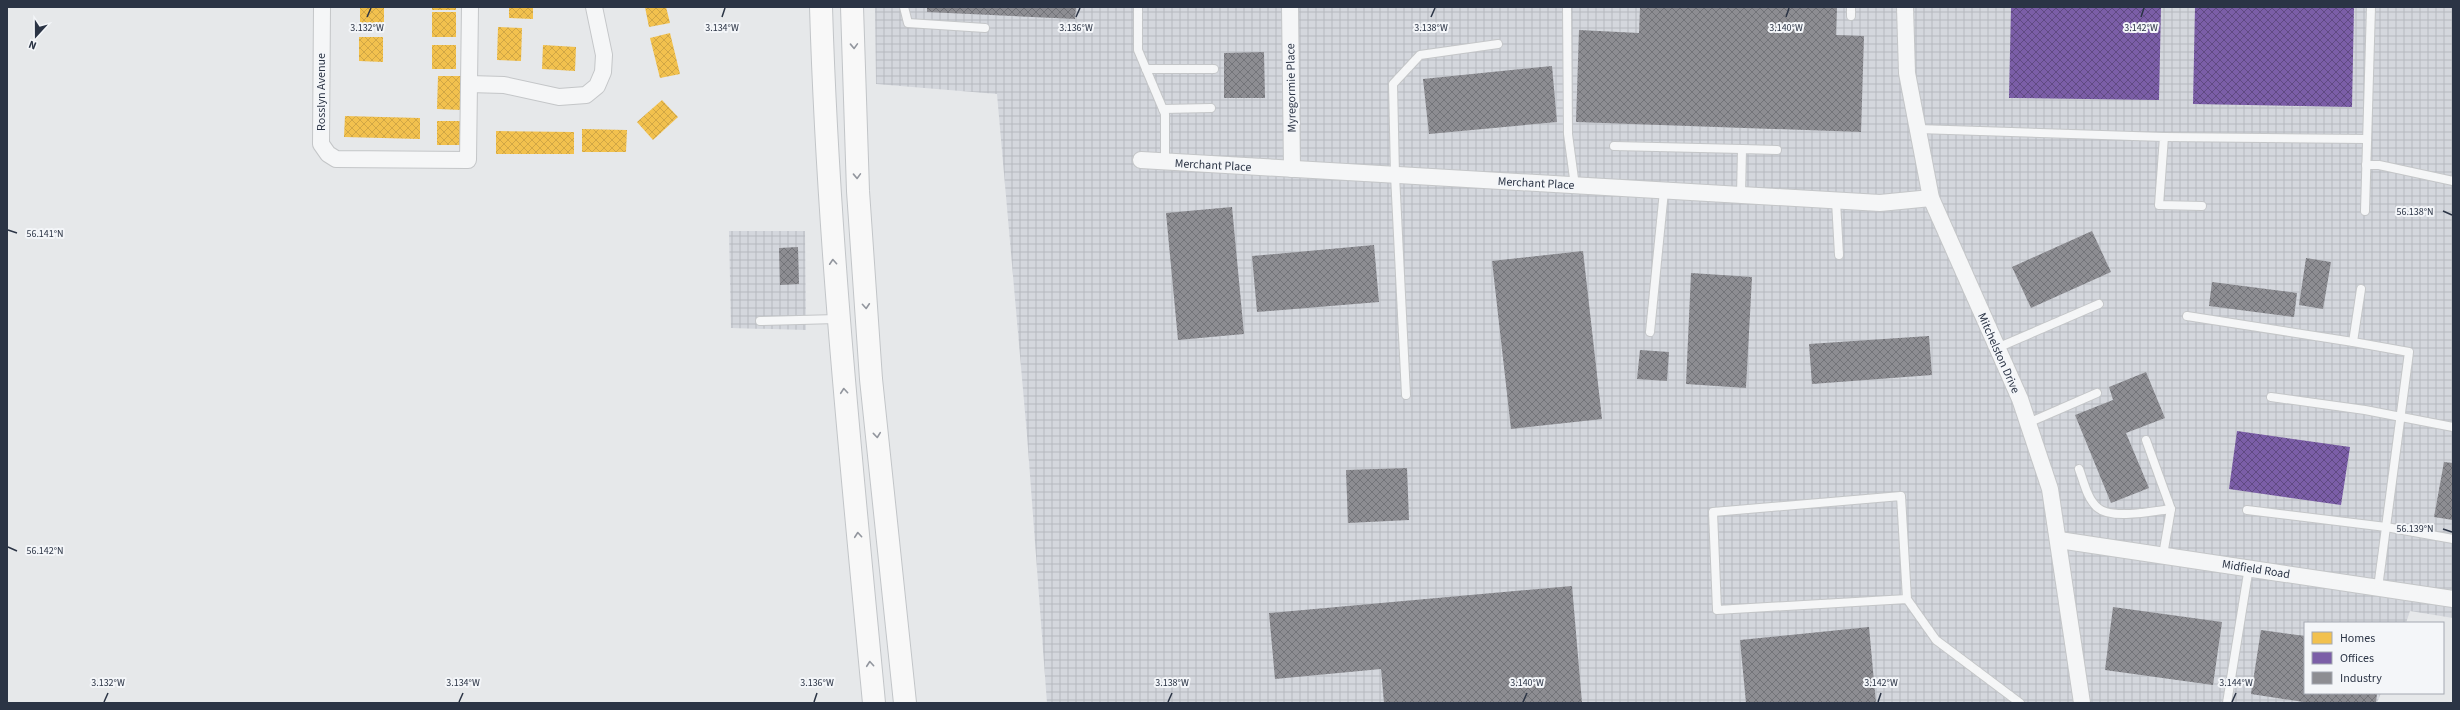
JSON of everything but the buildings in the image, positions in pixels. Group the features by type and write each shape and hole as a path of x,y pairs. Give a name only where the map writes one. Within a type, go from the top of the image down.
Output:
{"main road":[{"path":"821,7 824,133 837,319 874,703"},
{"path":"854,11 858,191 871,371 905,703"}],"street":[{"name":"Rosslyn Avenue","path":"322,7 321,144 328,154 336,159 468,160 469,84"},
{"path":"470,7 469,84 504,84 559,97 586,95 597,86 603,72 604,55 594,7"},
{"name":"Myregormie Place","path":"1290,7 1292,169"},
{"name":"Mitchelston Drive","path":"1905,7 1907,73 1931,198 1997,348 2028,423 2050,489 2059,540 2082,703"},
{"name":"Merchant Place","path":"1141,160 1880,203 1931,198"},
{"name":"Midfield Road","path":"2059,540 2249,567 2453,599"}],"lane":[{"path":"904,7 908,23 985,28"},
{"path":"1138,7 1138,50 1165,114 1165,162"},
{"path":"1567,7 1568,134 1576,186"},
{"path":"1851,7 1851,16"},
{"path":"2365,211 2371,7"},
{"path":"1406,395 1395,175 1393,84 1420,55 1498,44"},
{"path":"1146,69 1214,69"},
{"path":"1163,109 1211,108"},
{"path":"1918,129 2164,137 2366,139"},
{"path":"2164,137 2159,205 2202,206"},
{"path":"1614,146 1777,150"},
{"path":"1741,195 1742,149"},
{"path":"2366,165 2379,166 2453,182"},
{"path":"1650,332 1664,191"},
{"path":"1836,200 1839,255"},
{"path":"2352,342 2361,289"},
{"path":"1997,348 2099,304"},
{"path":"2187,316 2409,352 2402,417 2378,588"},
{"path":"760,322 837,319"},
{"path":"2028,423 2097,393"},
{"path":"2271,396 2365,410 2453,427"},
{"path":"2146,440 2171,509 2163,555"},
{"path":"2079,469 2090,499 2098,508 2106,512 2136,513 2171,509"},
{"path":"1907,598 1717,610 1713,512 1901,496 1907,598 1936,640 2020,703"},
{"path":"2247,510 2386,527 2453,539"},
{"path":"2227,703 2249,567"}],"shaded area":[{"path":"875,7 2453,7 2453,618 2410,611 2406,622 2304,622 2304,694 2381,694 2377,703 1047,703 1027,435 997,94 876,84"},
{"path":"729,231 805,231 806,330 731,328"}]}
